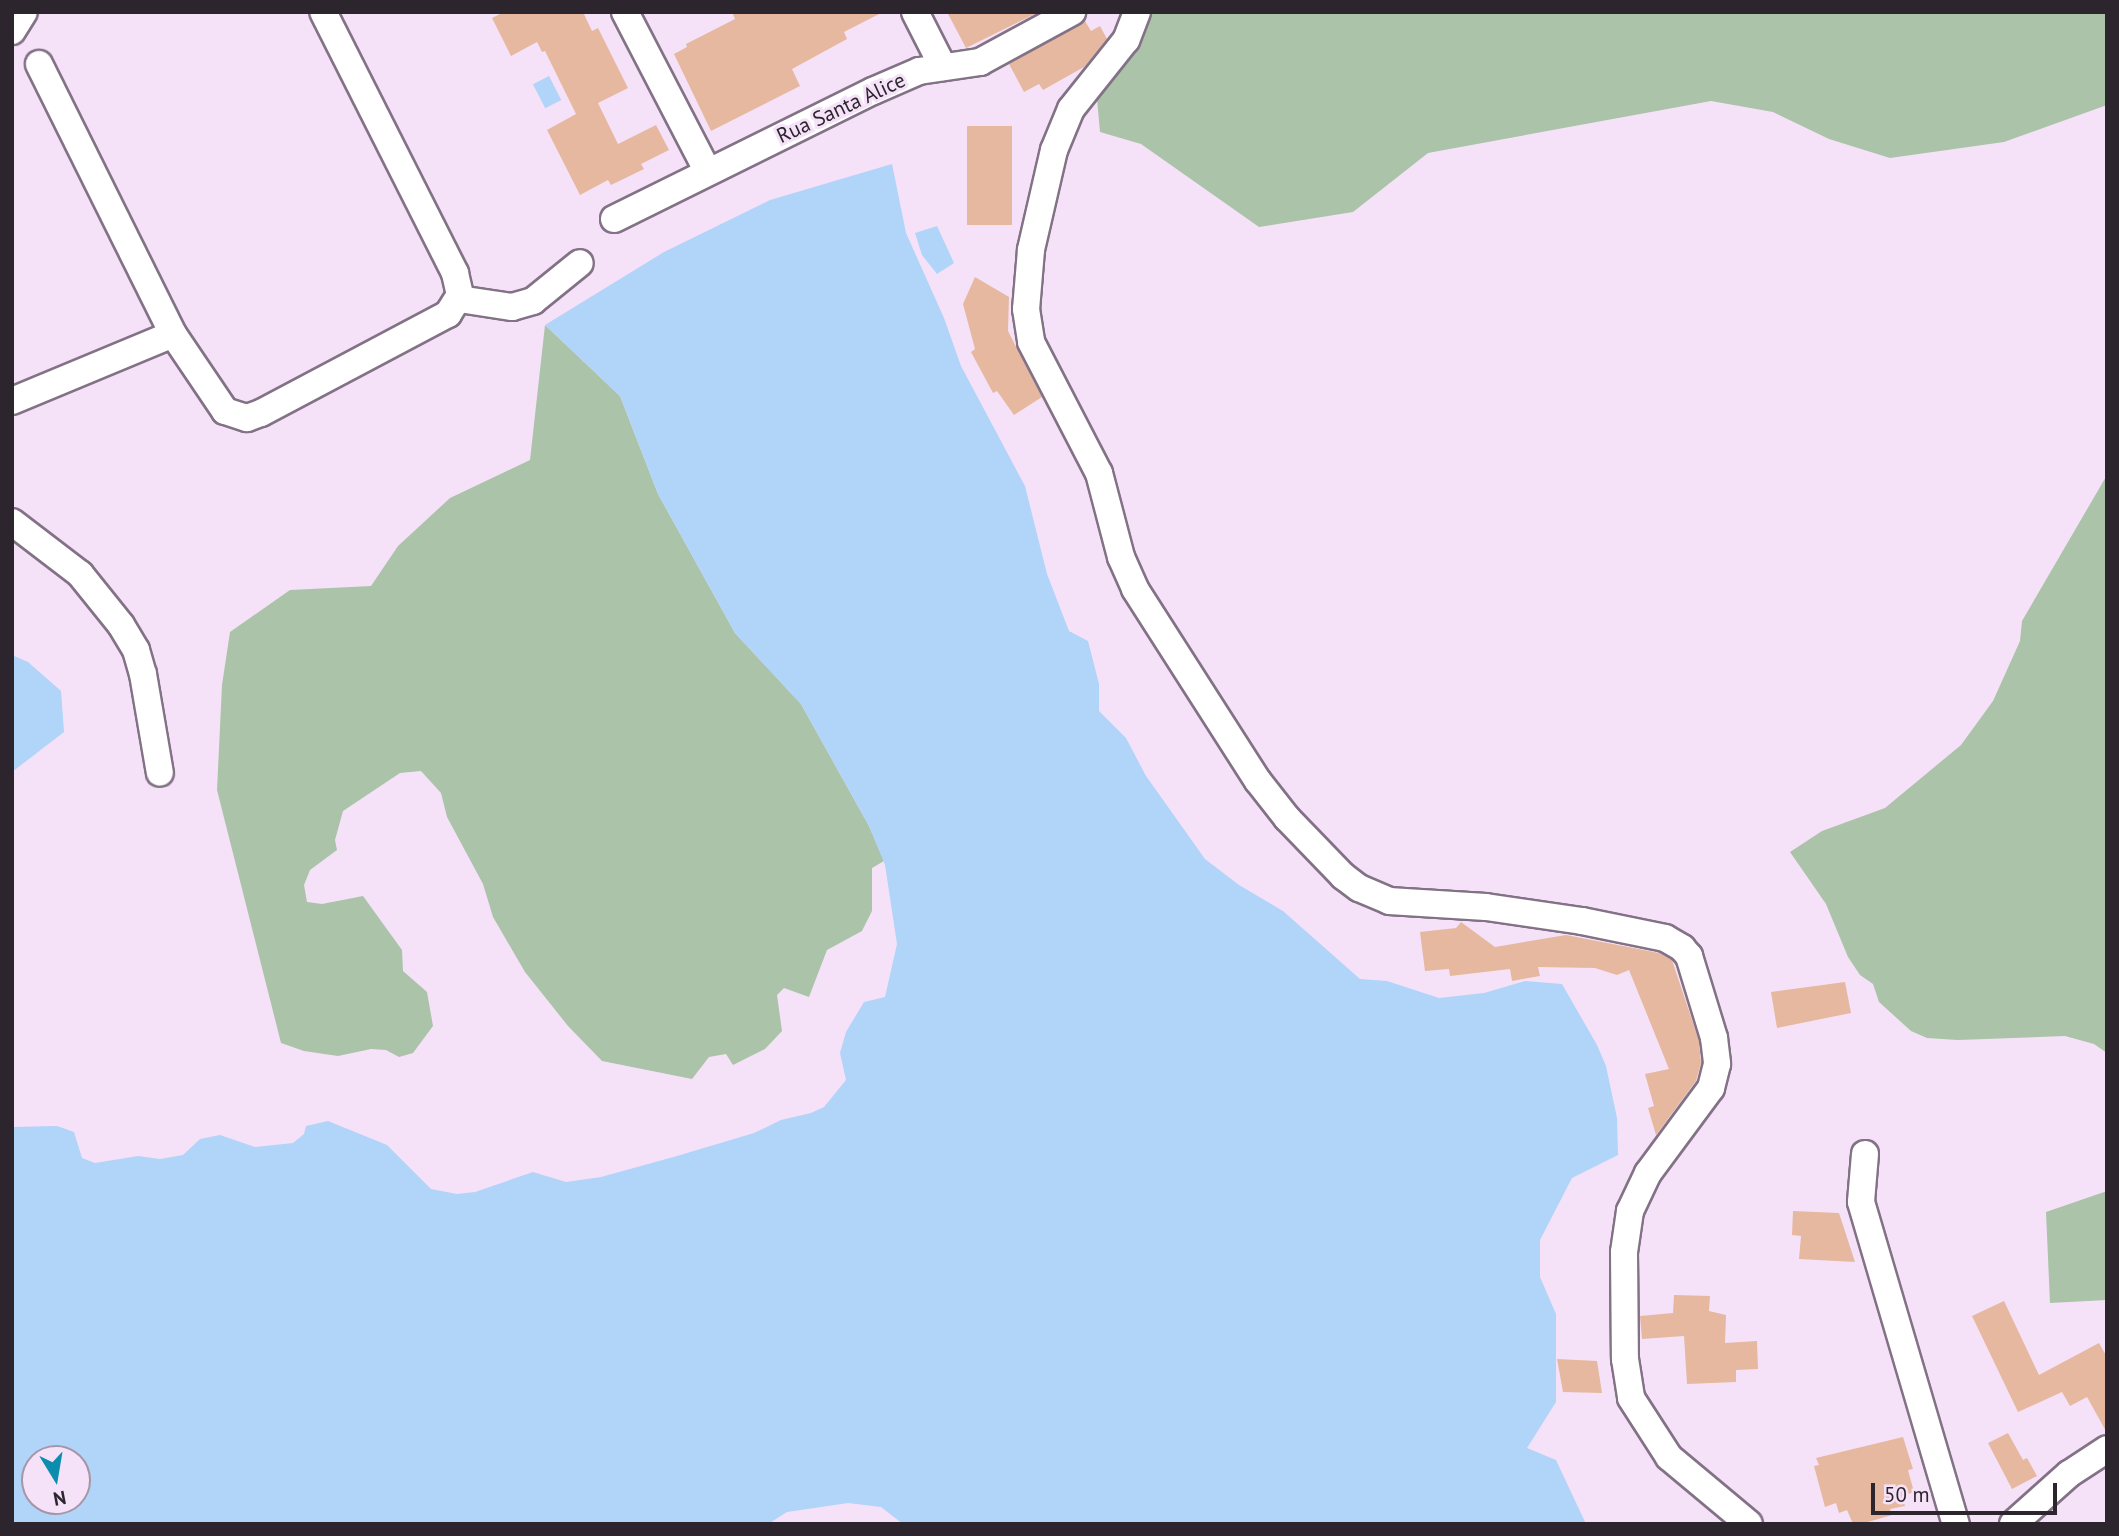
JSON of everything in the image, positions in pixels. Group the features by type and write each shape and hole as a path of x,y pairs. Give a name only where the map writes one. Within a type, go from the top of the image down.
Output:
{"street":[{"path":"39,64 173,334 225,411 247,418 448,314 459,299 460,285 456,274 323,12"},
{"path":"625,12 708,172"},
{"path":"915,12 943,67"},
{"name":"Rua Santa Alice","path":"614,219 873,91 919,71 980,62 1072,12"},
{"path":"1138,12 1126,40 1071,109 1054,150 1031,250 1026,309 1031,342 1099,473 1121,557 1135,589 1258,781 1287,817 1343,876 1359,888 1389,901 1486,907 1582,921 1665,938 1682,948 1689,956 1714,1038 1717,1064 1711,1088 1648,1173 1630,1211 1624,1252 1625,1359 1631,1398 1670,1457 1749,1524"},
{"path":"459,299 512,307 533,301 580,263"},
{"path":"12,401 173,334"},
{"path":"12,522 80,574 121,625 136,650 143,674 160,773"},
{"path":"1865,1154 1861,1202 1956,1524"},
{"path":"2013,1524 2069,1474 2107,1450"}],"green space":[{"path":"1152,12 2107,12 2107,105 2004,142 1890,158 1829,139 1773,112 1711,101 1428,153 1353,212 1259,227 1141,144 1100,132 1097,99 1113,81 1144,20"},
{"path":"545,325 620,396 658,494 735,633 801,704 869,826 884,861 872,868 872,911 862,931 827,950 809,997 784,988 777,995 782,1031 765,1049 733,1065 726,1054 709,1057 692,1079 602,1061 568,1026 525,972 493,917 483,884 447,817 441,793 421,771 400,773 343,811 335,840 337,850 310,870 304,885 307,902 322,904 363,896 402,950 403,971 427,992 433,1026 413,1053 399,1057 386,1050 371,1049 338,1056 304,1051 281,1043 217,790 222,685 230,632 290,590 371,586 398,546 450,498 530,460"},
{"path":"2107,475 2107,1053 2094,1044 2065,1036 1958,1040 1927,1038 1911,1031 1879,1002 1873,984 1860,975 1848,957 1826,904 1790,852 1822,831 1885,808 1961,745 1993,701 2020,641 2022,621"},
{"path":"2107,1191 2107,1300 2050,1303 2046,1212"}],"water":[{"path":"549,76 561,100 545,108 533,84"},
{"path":"892,164 906,233 944,318 961,366 1025,486 1047,574 1069,631 1088,641 1099,684 1099,711 1126,738 1146,776 1205,859 1239,885 1283,911 1360,979 1387,981 1439,998 1484,993 1525,981 1562,984 1606,1066 1617,1118 1618,1155 1572,1178 1540,1240 1540,1277 1556,1314 1556,1402 1527,1448 1556,1460 1586,1524 903,1524 881,1507 848,1503 787,1512 768,1524 12,1524 12,1127 57,1126 74,1132 82,1158 95,1163 138,1156 160,1159 183,1155 200,1139 220,1135 255,1147 293,1143 304,1134 306,1126 328,1121 387,1145 431,1189 457,1194 475,1192 533,1172 566,1182 601,1177 677,1156 754,1133 781,1120 811,1113 824,1107 846,1080 840,1053 846,1032 864,1002 885,997 897,944 885,865 869,826 801,704 735,633 658,494 620,396 545,325 664,252 770,200"},
{"path":"937,226 954,263 937,274 922,255 915,233"},
{"path":"12,655 28,662 61,691 64,732 12,772"}],"building":[{"path":"504,12 583,12 592,31 598,28 628,88 598,103 618,144 656,125 669,150 641,164 644,169 611,185 608,180 580,195 547,130 576,114 545,51 542,52 537,42 511,56 492,18"},
{"path":"732,12 883,12 844,32 847,39 792,69 800,86 711,131 674,54 687,47 686,44 735,19"},
{"path":"947,12 1039,12 966,48"},
{"path":"1085,21 1091,31 1100,26 1107,39 1084,67 1043,90 1039,84 1024,92 1009,64"},
{"path":"967,126 1012,126 1012,225 967,225"},
{"path":"975,277 1009,297 1008,331 1042,397 1014,415 997,391 993,393 971,352 975,349 963,304"},
{"path":"1461,922 1495,947 1566,935 1659,953 1672,960 1699,1041 1701,1063 1696,1081 1656,1135 1648,1108 1654,1106 1645,1074 1669,1069 1629,970 1617,975 1595,968 1538,967 1540,976 1512,981 1510,969 1450,976 1449,969 1425,971 1420,932 1456,928"},
{"path":"1845,982 1851,1013 1777,1028 1771,992"},
{"path":"1793,1211 1839,1213 1855,1262 1799,1259 1801,1236 1792,1235"},
{"path":"1674,1295 1710,1296 1709,1311 1726,1315 1725,1343 1757,1341 1758,1369 1736,1370 1736,1382 1687,1384 1684,1336 1642,1339 1640,1316 1673,1313"},
{"path":"2004,1301 2039,1375 2099,1343 2107,1357 2107,1433 2087,1397 2070,1406 2062,1392 2018,1412 1972,1316"},
{"path":"1557,1359 1597,1361 1602,1393 1563,1392"},
{"path":"2008,1433 2023,1460 2027,1458 2037,1476 2012,1489 1988,1443"},
{"path":"1903,1437 1913,1469 1908,1470 1914,1492 1902,1496 1905,1506 1890,1509 1892,1515 1861,1524 1853,1524 1847,1510 1839,1513 1836,1503 1825,1507 1814,1466 1819,1465 1816,1458"}]}
